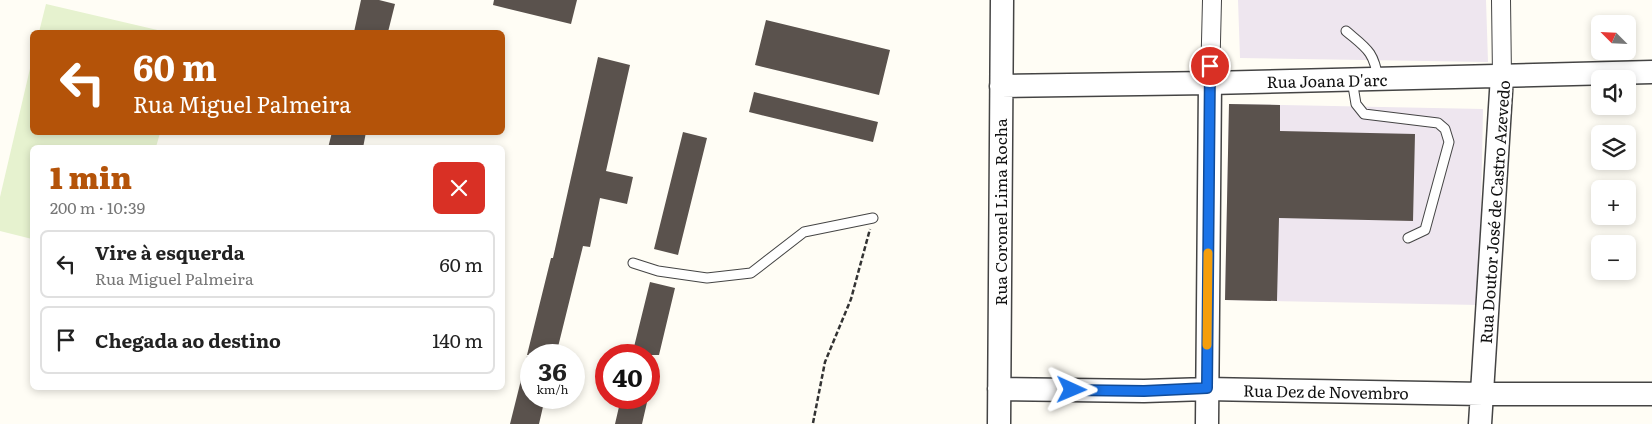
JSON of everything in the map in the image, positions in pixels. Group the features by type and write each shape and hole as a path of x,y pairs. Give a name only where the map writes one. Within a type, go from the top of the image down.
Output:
{"street":[{"name":"Rua Coronel Lima Rocha","path":"999,424 1002,0"},
{"path":"1207,424 1212,0"},
{"name":"Rua Doutor José de Castro Azevedo","path":"1480,424 1502,76 1501,0"},
{"name":"Rua Joana D'arc","path":"1001,86 1352,80 1652,72"},
{"name":"Rua Dez de Novembro","path":"999,389 1144,391 1207,388 1482,394 1652,394"}],"lane":[{"path":"1346,31 1371,52 1378,79"},
{"path":"1352,80 1356,104 1364,114 1438,123 1445,129 1449,142 1425,230 1408,238"},
{"path":"633,263 658,271 707,278 751,273 804,232 873,218"}],"path":[{"path":"813,423 825,362 852,298 873,218"}],"shaded area":[{"path":"1238,0 1486,0 1488,62 1240,58"},
{"path":"1229,104 1483,109 1479,305 1225,300"}],"green space":[{"path":"46,4 157,30 40,30"},
{"path":"30,69 30,135 159,135 157,145 30,145 30,238 0,231 0,197"}],"building":[{"path":"361,0 379,0 395,4 388,30 354,30"},
{"path":"494,0 577,0 571,24 493,5"},
{"path":"766,20 890,50 879,95 755,65"},
{"path":"598,57 630,65 606,171 633,177 627,204 600,198 590,247 583,246 559,344 530,344 551,258 553,258"},
{"path":"754,92 878,122 873,142 749,112"},
{"path":"1229,104 1280,105 1280,131 1415,134 1413,221 1279,218 1277,301 1225,300"},
{"path":"683,132 707,138 678,255 654,249"},
{"path":"331,135 365,135 364,145 329,145"},
{"path":"650,282 675,288 660,351 660,344 635,344"},
{"path":"520,384 520,409 542,409 539,424 510,424"},
{"path":"618,409 645,409 642,424 615,424"}],"slow traffic":[{"path":"1207,345 1208,253"}],"route":[{"path":"1072,390 1144,391 1207,388 1210,66"}]}
